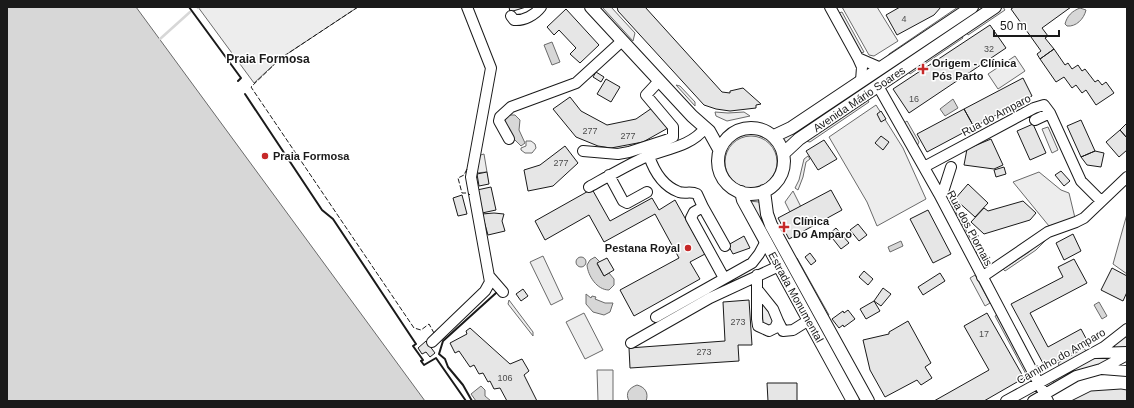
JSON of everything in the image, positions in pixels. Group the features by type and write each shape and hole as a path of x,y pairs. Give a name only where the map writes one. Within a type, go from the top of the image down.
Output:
{"main road":[{"path":"591,7 659,81 707,129 719,149"},
{"name":"Avenida Mário Soares","path":"774,136 792,128 972,7"},
{"name":"Avenida Mário Soares","path":"784,153 799,139 995,7"},
{"path":"748,127 766,131 774,136 784,153 784,162 780,176 771,188 757,194 741,192 726,183 718,167 719,149 730,134 738,129 748,127"},
{"path":"707,129 730,134"},
{"name":"Estrada Monumental","path":"764,191 766,214 771,225 868,401"},
{"name":"Estrada Monumental","path":"741,192 779,266 854,401"}],"street":[{"path":"432,342 485,292 489,286 490,277 475,205 471,177 491,68 467,7"},
{"path":"512,16 514,20 528,18 536,13 541,7"},
{"path":"830,7 862,67 861,81"},
{"path":"509,139 499,121 507,109 576,83 622,41"},
{"path":"858,58 881,68"},
{"path":"583,151 623,153 666,140 673,136 673,127 646,95 659,81"},
{"name":"Rua dos Piornais","path":"878,86 924,167 1047,397"},
{"name":"Rua do Amparo","path":"924,167 1034,108 1044,105 1050,113"},
{"path":"1034,120 1050,113 1081,180 1101,200"},
{"path":"589,187 609,175 649,156 691,141 700,136 707,129"},
{"path":"649,156 653,168 662,180 678,191 697,194 702,207 725,246"},
{"path":"938,194 943,192 951,167"},
{"path":"609,175 623,201 627,203 647,192"},
{"path":"982,277 1048,232 1084,218 1127,176"},
{"path":"702,207 694,212 691,218 724,278"},
{"path":"656,317 752,263 766,241"},
{"path":"631,343 710,298 779,266"},
{"path":"757,275 758,326 769,331 775,328 778,321"},
{"path":"490,277 503,292"},
{"path":"757,289 773,309 783,331 788,332 809,320"},
{"name":"Caminho do Amparo","path":"1006,401 1093,353 1118,337 1127,329"},
{"path":"1093,353 1127,352"},
{"path":"1024,391 1031,394 1032,401 1047,397 1076,376 1100,369 1127,355"},
{"path":"1100,369 1127,371"}],"shaded area":[{"path":"7,7 136,7 425,401 7,401"},
{"path":"198,7 358,7 281,58 254,83"},
{"path":"602,7 611,7 635,33 633,41"},
{"path":"842,7 877,7 898,41 874,56 869,55"},
{"path":"958,7 964,7 888,59 889,54"},
{"path":"980,7 988,7 894,70 892,67"},
{"path":"1003,7 1005,10 968,35 967,32"},
{"path":"1080,8 1086,10 1081,19 1076,24 1067,26 1065,24 1069,16 1072,12"},
{"path":"842,12 864,52 861,53 839,13"},
{"path":"961,35 963,38 910,74 908,71"},
{"path":"552,42 560,62 552,65 544,45"},
{"path":"1015,56 1025,71 998,89 988,74"},
{"path":"887,70 889,73 787,145 782,138"},
{"path":"676,85 680,86 695,102 695,106"},
{"path":"867,99 869,102 810,142 805,141"},
{"path":"953,99 958,108 945,116 940,109"},
{"path":"876,105 903,148 926,199 877,226 867,202 829,137"},
{"path":"715,112 744,112 750,116 727,121 716,116"},
{"path":"510,115 515,115 520,120 519,130 525,143 521,146 512,137 504,123 506,118"},
{"path":"907,121 919,142 917,146 904,123"},
{"path":"1048,127 1058,150 1052,153 1042,129"},
{"path":"751,136 761,138 769,144 775,152 777,162 775,172 769,180 761,186 751,188 741,186 733,180 727,172 725,162 727,152 733,144 741,138"},
{"path":"526,141 531,141 535,144 536,148 532,153 525,153 521,150 521,148 526,146"},
{"path":"484,154 487,172 475,173 477,156"},
{"path":"808,156 810,159 806,162 803,177 798,190 795,188 799,180 804,159"},
{"path":"1039,172 1061,190 1069,193 1075,218 1049,226 1013,182"},
{"path":"793,191 801,207 790,212 785,202"},
{"path":"749,201 759,202 767,225 763,227"},
{"path":"949,206 953,207 977,250 976,254"},
{"path":"1127,214 1127,274 1113,264"},
{"path":"769,229 863,401 858,401 765,231"},
{"path":"1045,237 1047,239 1036,250 1005,271 1003,269 1029,252"},
{"path":"901,241 903,246 890,252 888,247"},
{"path":"543,256 563,299 551,305 530,262"},
{"path":"581,257 586,262 581,267 576,262"},
{"path":"595,257 600,262 597,264 604,276 609,273 614,279 614,285 609,290 601,288 597,285 589,274 587,265 590,260"},
{"path":"797,258 829,315 826,317 794,260"},
{"path":"975,275 990,303 985,306 970,278"},
{"path":"586,294 591,298 592,296 596,297 595,299 605,303 613,303 610,312 604,315 593,312 586,304"},
{"path":"762,299 776,320 774,328 763,325"},
{"path":"509,300 533,332 533,336 508,304"},
{"path":"1099,302 1107,316 1102,319 1094,305"},
{"path":"584,313 603,350 585,359 566,322"},
{"path":"997,315 1029,374 1027,376 995,316"},
{"path":"1127,336 1127,349 1107,348 1121,340"},
{"path":"1084,348 1087,353 1060,368 1058,363"},
{"path":"1120,356 1107,362 1078,371 1054,383 1052,379 1091,359"},
{"path":"597,370 613,370 613,401 598,401"},
{"path":"637,385 646,391 646,401 629,401 627,396 628,391"},
{"path":"481,386 485,390 485,396 491,401 476,401 471,394"}],"building":[{"path":"509,7 526,7 510,12"},
{"path":"617,7 645,7 722,92 730,93 730,91 743,88 761,104 756,105 756,108 730,111 704,105 618,11"},
{"path":"900,7 941,7 934,15 897,35 886,15"},
{"path":"1014,7 1071,7 1042,28 1048,36 1045,38 1054,49 1040,59 1037,54 1041,51 1011,9"},
{"path":"566,9 599,45 580,63 570,54 576,48 559,30 554,35 547,27"},
{"path":"990,25 1006,48 909,113 893,89"},
{"path":"1054,49 1065,65 1068,63 1072,69 1078,65 1082,71 1085,69 1095,82 1098,80 1102,85 1106,82 1114,93 1096,105 1086,90 1082,93 1076,85 1072,88 1064,77 1056,82 1040,59"},
{"path":"596,72 604,77 601,82 593,77"},
{"path":"1023,78 1032,96 974,127 964,109"},
{"path":"606,79 620,87 611,102 597,94"},
{"path":"570,97 581,111 607,125 636,119 652,108 668,128 643,142 611,148 598,146 576,137 553,109"},
{"path":"964,109 974,127 927,152 917,134"},
{"path":"881,111 886,119 881,122 877,114"},
{"path":"1081,120 1095,151 1081,157 1067,126"},
{"path":"1127,123 1127,138 1120,130"},
{"path":"1033,124 1046,153 1030,160 1017,131"},
{"path":"1120,130 1127,138 1127,150 1119,157 1106,142"},
{"path":"881,136 889,142 883,150 875,143"},
{"path":"991,139 1003,165 994,169 964,165 967,149"},
{"path":"824,140 837,159 818,170 806,151"},
{"path":"565,146 578,163 553,186 528,191 524,170 540,165"},
{"path":"1095,151 1104,153 1101,167 1087,165 1081,157"},
{"path":"1004,167 1006,174 996,177 994,170"},
{"path":"1061,171 1070,181 1064,186 1055,175"},
{"path":"487,172 489,184 479,186 477,174"},
{"path":"968,184 988,203 975,217 955,199"},
{"path":"491,187 496,210 482,213 477,190"},
{"name":"Pestana Royal","path":"592,189 610,221 652,198 659,210 675,200 705,254 690,262 700,279 634,316 620,290 679,258 655,214 604,242 589,215 545,240 535,221"},
{"path":"831,190 842,210 789,239 778,218"},
{"path":"462,195 467,214 458,216 453,198"},
{"path":"1023,201 1036,213 1030,220 984,234 971,222 984,208 988,211"},
{"path":"928,210 951,254 933,263 910,219"},
{"path":"482,214 504,214 502,221 505,231 488,235"},
{"path":"858,224 867,235 859,241 850,230"},
{"path":"836,228 849,243 841,249 829,234"},
{"path":"1073,234 1081,251 1064,260 1056,243"},
{"path":"744,236 750,248 733,254 728,245"},
{"path":"810,253 816,261 811,265 805,257"},
{"path":"607,258 614,270 604,276 597,263"},
{"path":"1074,259 1087,283 1030,313 1048,347 1081,329 1089,344 1045,367 1011,304 1063,277 1058,267"},
{"path":"1112,268 1127,276 1127,292 1123,301 1101,290"},
{"path":"864,271 873,279 868,285 859,277"},
{"path":"940,273 945,281 923,295 918,287"},
{"path":"883,288 891,294 881,306 874,301"},
{"path":"523,289 528,296 521,301 516,294"},
{"path":"749,300 752,345 738,345 739,361 630,368 629,348 725,341 723,302"},
{"path":"874,301 880,311 866,319 860,309"},
{"path":"848,310 855,319 844,327 843,325 839,328 832,319 843,311 844,313"},
{"path":"987,313 1024,378 984,401 934,401 989,370 964,326"},
{"path":"908,321 931,363 925,367 932,378 921,385 917,380 885,397 870,370 863,340 889,334 889,332"},
{"path":"470,328 510,364 522,359 529,371 524,375 537,401 507,401 500,388 494,389 490,381 488,382 483,373 479,374 474,365 470,367 459,351 455,353 450,343 467,334 466,331"},
{"path":"426,341 435,353 430,357 426,352 422,354 418,348"},
{"path":"767,383 797,383 797,401 768,401"},
{"path":"1127,390 1127,401 1071,401 1091,391"}],"waterway":[{"path":"160,39 190,12"}],"fence":[{"path":"358,7 281,58 251,87 414,328 421,330 429,324 434,333 436,331"},
{"path":"467,169 464,175 458,178 462,193 468,193 470,195"}],"wall":[{"path":"189,7 241,78 238,81"},
{"path":"245,94 322,210 333,219 416,344 413,346 423,360 421,361 424,365 436,358 466,401"},
{"path":"472,401 463,385 448,367 445,359 439,354 443,341 496,293"}],"place":[{"name":"Origem - Clínica Pós Parto","path":"923,69"},
{"name":"Praia Formosa","path":"265,156"},
{"name":"Clínica Do Amparo","path":"784,227"},
{"name":"Pestana Royal","path":"688,248"}],"district":[{"name":"Praia Formosa","path":"268,59"}]}
